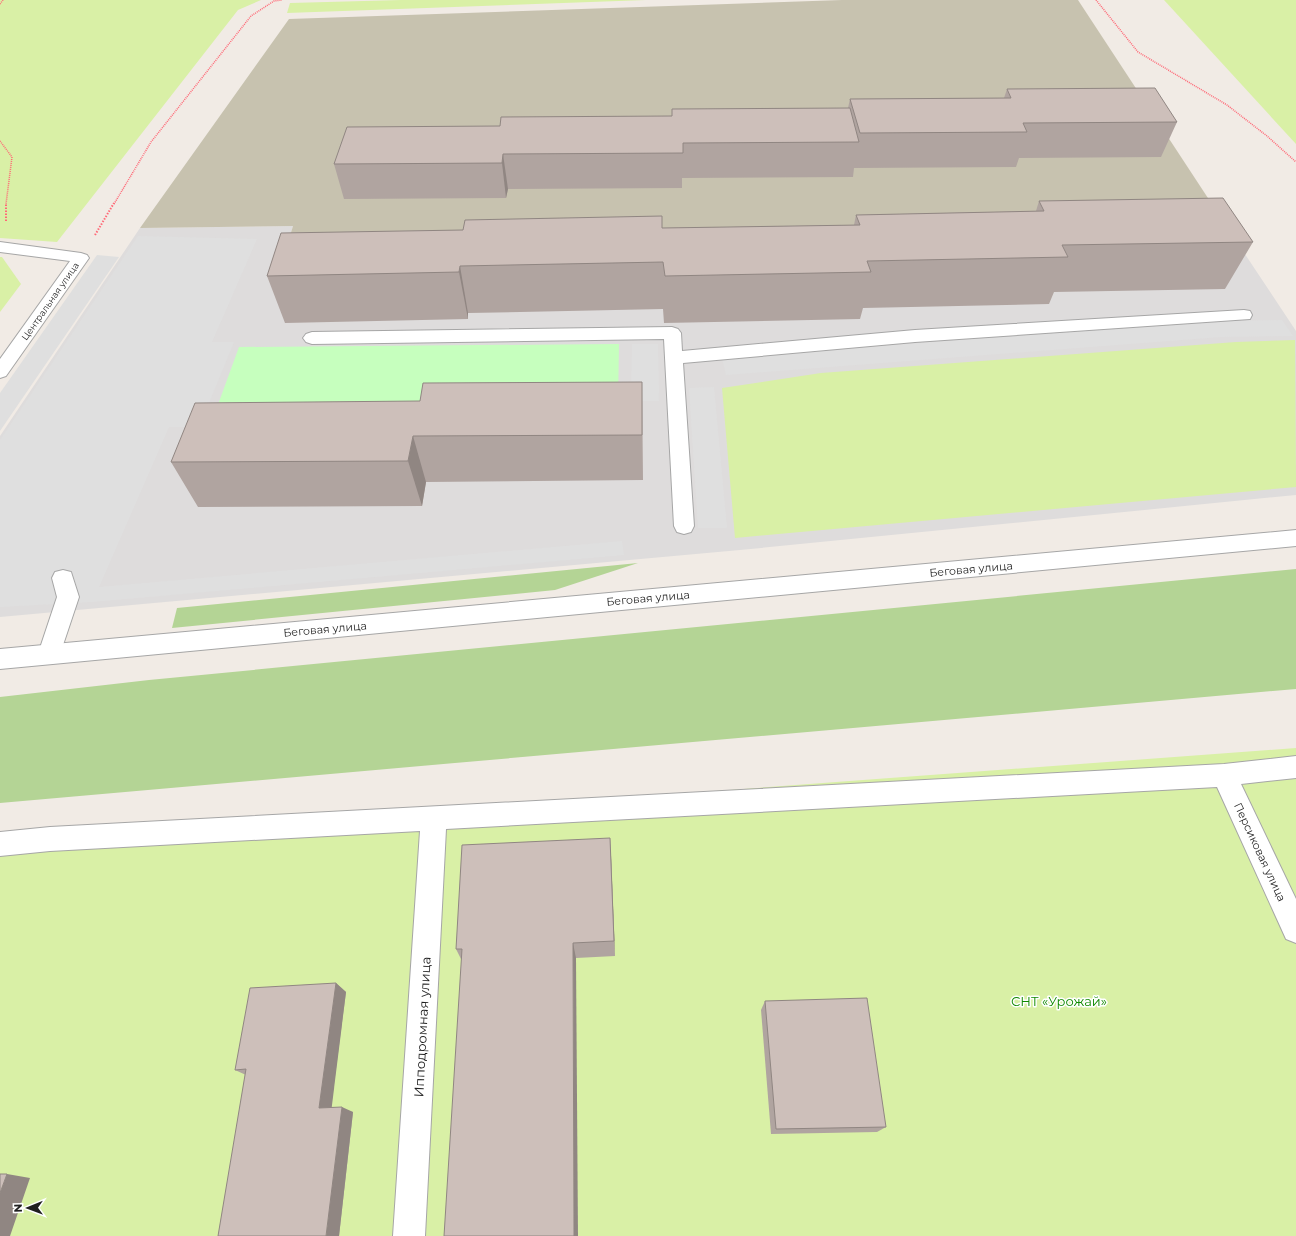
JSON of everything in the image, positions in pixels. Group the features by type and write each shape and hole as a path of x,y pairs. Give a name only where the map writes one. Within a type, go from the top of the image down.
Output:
{"street":[{"name":"Центральная улица","path":"0,372 81,258 4,247"},
{"path":"674,358 915,336 1244,315"},
{"path":"312,338 672,332 684,526"},
{"name":"Беговая улица","path":"0,659 1296,538"},
{"path":"49,654 68,597 63,578"},
{"path":"0,844 50,839 1224,774 1296,767"},
{"name":"Персиковая улица","path":"1224,774 1296,928"},
{"name":"Ипподромная улица","path":"409,1236 434,818"}],"path":[{"path":"0,4 4,0"},
{"path":"81,258 151,142 251,16 274,1 282,0"},
{"path":"1096,0 1138,52 1227,106 1267,136 1296,162"},
{"path":"0,141 12,157 5,212 4,247"}],"shaded area":[{"path":"842,0 1078,0 1225,224 289,239 293,226 140,228 289,19"},
{"path":"1225,224 1296,331 1296,495 740,550 0,617 0,436 140,228 293,226 289,239"},
{"path":"138,236 257,239 212,342 234,342 199,427 169,427 99,587 622,541 624,555 92,602 0,607 0,440"},
{"path":"97,255 119,257 0,431 0,393"},
{"path":"1282,320 1293,336 1221,337 726,375 722,358 1210,321"},
{"path":"632,344 658,344 659,401 631,401"},
{"path":"714,387 727,528 698,528 689,388"}],"green space":[{"path":"0,0 261,0 238,10 57,242 0,238"},
{"path":"401,0 646,0 287,13 290,3"},
{"path":"1164,0 1296,0 1296,144"},
{"path":"0,257 2,257 21,284 0,312"},
{"path":"1295,340 1296,487 735,538 722,388 821,373 1236,342"},
{"path":"619,344 618,404 212,421 239,347"},
{"path":"638,563 555,590 172,628 177,608"},
{"path":"1296,569 1296,689 0,803 0,697 149,680"},
{"name":"СНТ «Урожай»","path":"1296,748 1296,1236 0,1236 0,844"}],"building":[{"path":"1155,88 1177,122 1023,123 1027,132 860,133 850,99 1011,98 1007,89"},
{"path":"850,108 859,142 683,143 683,153 503,154 502,163 334,164 347,127 500,126 501,117 672,116 672,109"},
{"path":"1223,198 1253,242 1062,245 1068,257 867,261 871,272 665,276 663,262 460,266 459,272 267,276 281,233 463,230 465,220 662,216 662,228 860,225 856,215 1044,211 1039,201"},
{"path":"642,382 642,435 413,436 408,461 171,462 195,403 420,401 423,383"},
{"path":"610,838 614,941 573,943 574,1236 444,1236 462,949 456,949 462,845"},
{"path":"336,983 319,1108 342,1107 326,1236 218,1236 246,1069 235,1070 250,988"},
{"path":"867,998 886,1127 776,1129 765,1001"},
{"path":"0,1174 7,1174 0,1193"}]}
